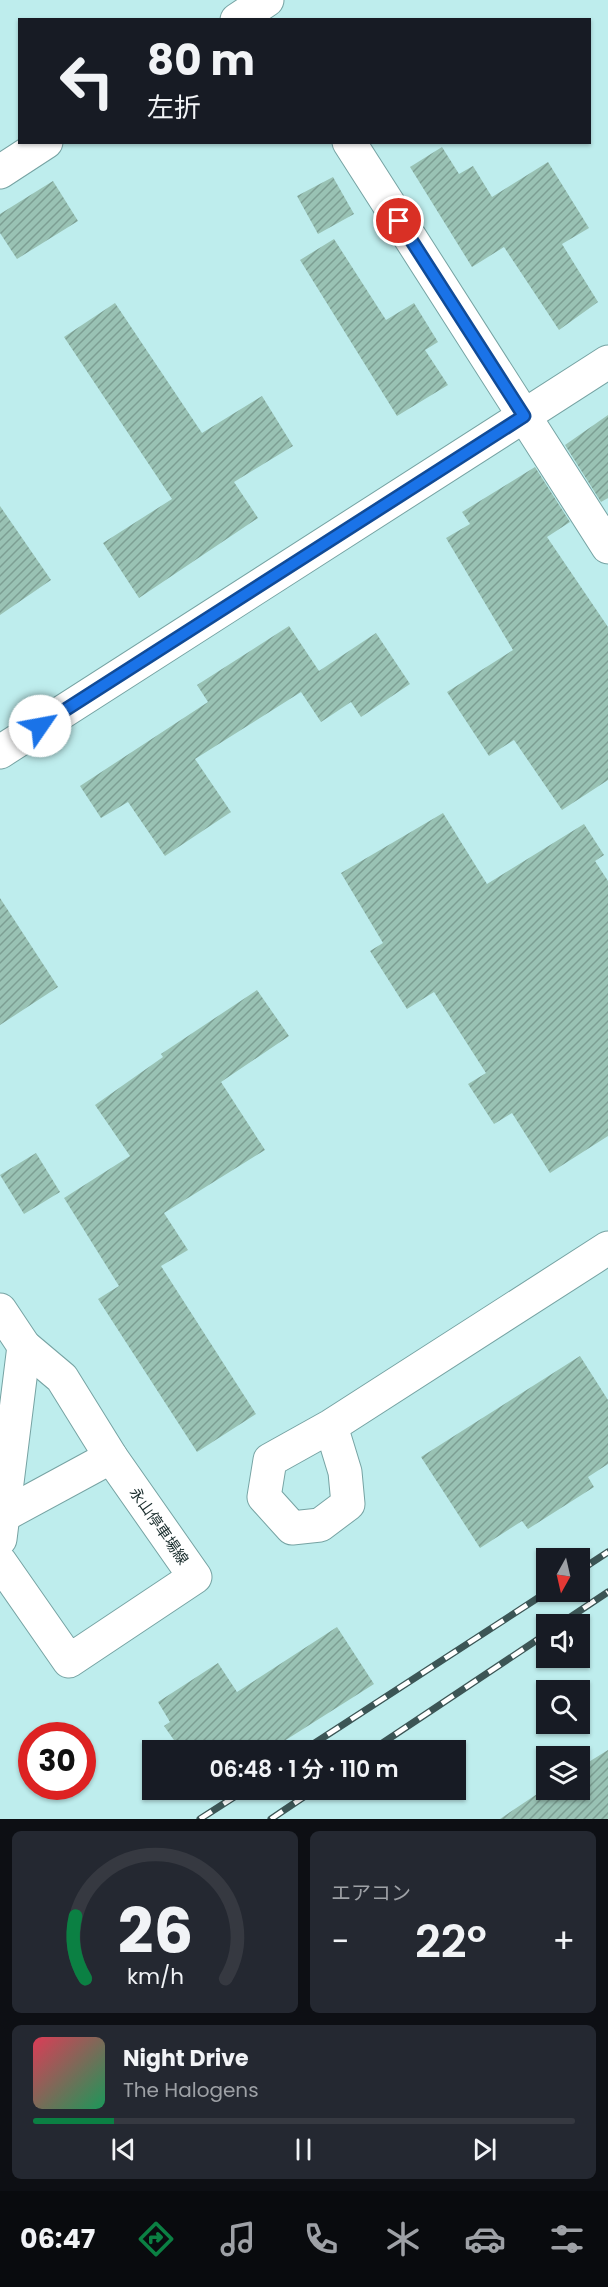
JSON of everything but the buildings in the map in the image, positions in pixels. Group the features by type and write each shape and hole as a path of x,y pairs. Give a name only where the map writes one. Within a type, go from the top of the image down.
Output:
{"street":[{"path":"0,172 43,144"},
{"path":"350,144 608,547"},
{"path":"0,752 608,362"},
{"path":"331,1426 608,1248"},
{"name":"永山停車場線","path":"0,1310 24,1346 62,1378 111,1457 195,1576 69,1661 0,1562"},
{"path":"2,1527 24,1346"},
{"path":"2,1527 111,1457"}],"railway":[{"path":"590,1564 608,1552"},
{"path":"575,1614 608,1592"},
{"path":"319,1740 536,1599"},
{"path":"387,1740 536,1641"},
{"path":"200,1819 229,1800"},
{"path":"271,1819 299,1800"}],"route":[{"path":"40,726 524,416 399,221"}]}
